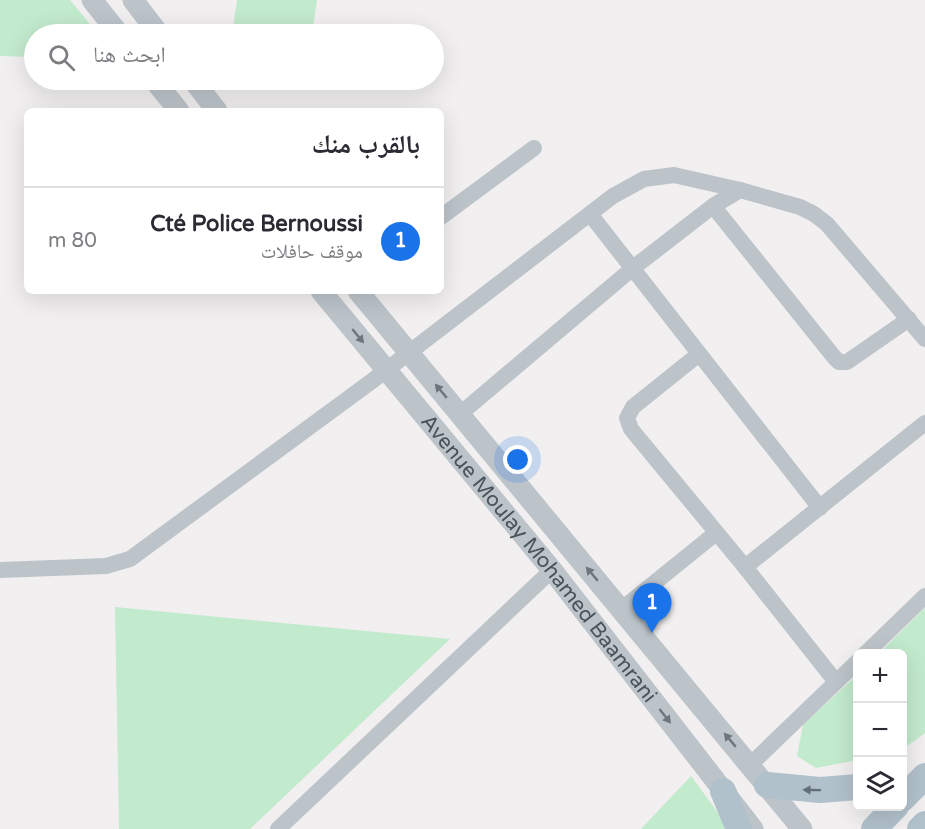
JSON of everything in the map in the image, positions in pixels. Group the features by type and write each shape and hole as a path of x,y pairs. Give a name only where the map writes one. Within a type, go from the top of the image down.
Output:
{"main road":[{"path":"907,773 925,766"},
{"path":"907,796 925,776"},
{"path":"767,785 820,790 853,787"},
{"path":"723,791 739,829"},
{"path":"874,829 892,811"},
{"path":"920,829 925,824"}],"street":[{"path":"92,0 111,24"},
{"path":"132,0 151,24"},
{"path":"162,90 177,108"},
{"path":"201,90 215,108"},
{"path":"444,215 534,148"},
{"path":"0,570 106,566 130,559 409,353 590,214 629,186 644,179 662,175 687,177 800,207 814,214 827,224 925,339"},
{"path":"460,414 633,268 713,206 740,190"},
{"path":"713,206 839,362 847,362 909,319"},
{"path":"590,214 820,508"},
{"name":"Avenue Moulay Mohamed Baamrani","path":"323,294 552,570 753,829"},
{"name":"Avenue Moulay Mohamed Baamrani","path":"360,294 802,829"},
{"path":"699,354 633,407 627,417 631,429 836,682"},
{"path":"745,567 925,423"},
{"path":"622,609 716,533"},
{"path":"278,829 552,570"},
{"path":"870,649 925,596"},
{"path":"750,765 853,666"}],"green space":[{"path":"0,0 70,0 90,24 24,24 24,57 0,56"},
{"path":"237,0 317,0 313,24 233,24"},
{"path":"115,607 450,639 250,829 119,829"},
{"path":"925,608 925,733 907,746 907,649 883,649"},
{"path":"853,679 853,761 816,768 797,756 803,725"},
{"path":"691,776 727,825 727,829 641,829"}],"place":[{"name":"Cté Police Bernoussi","path":"652,633"}]}
